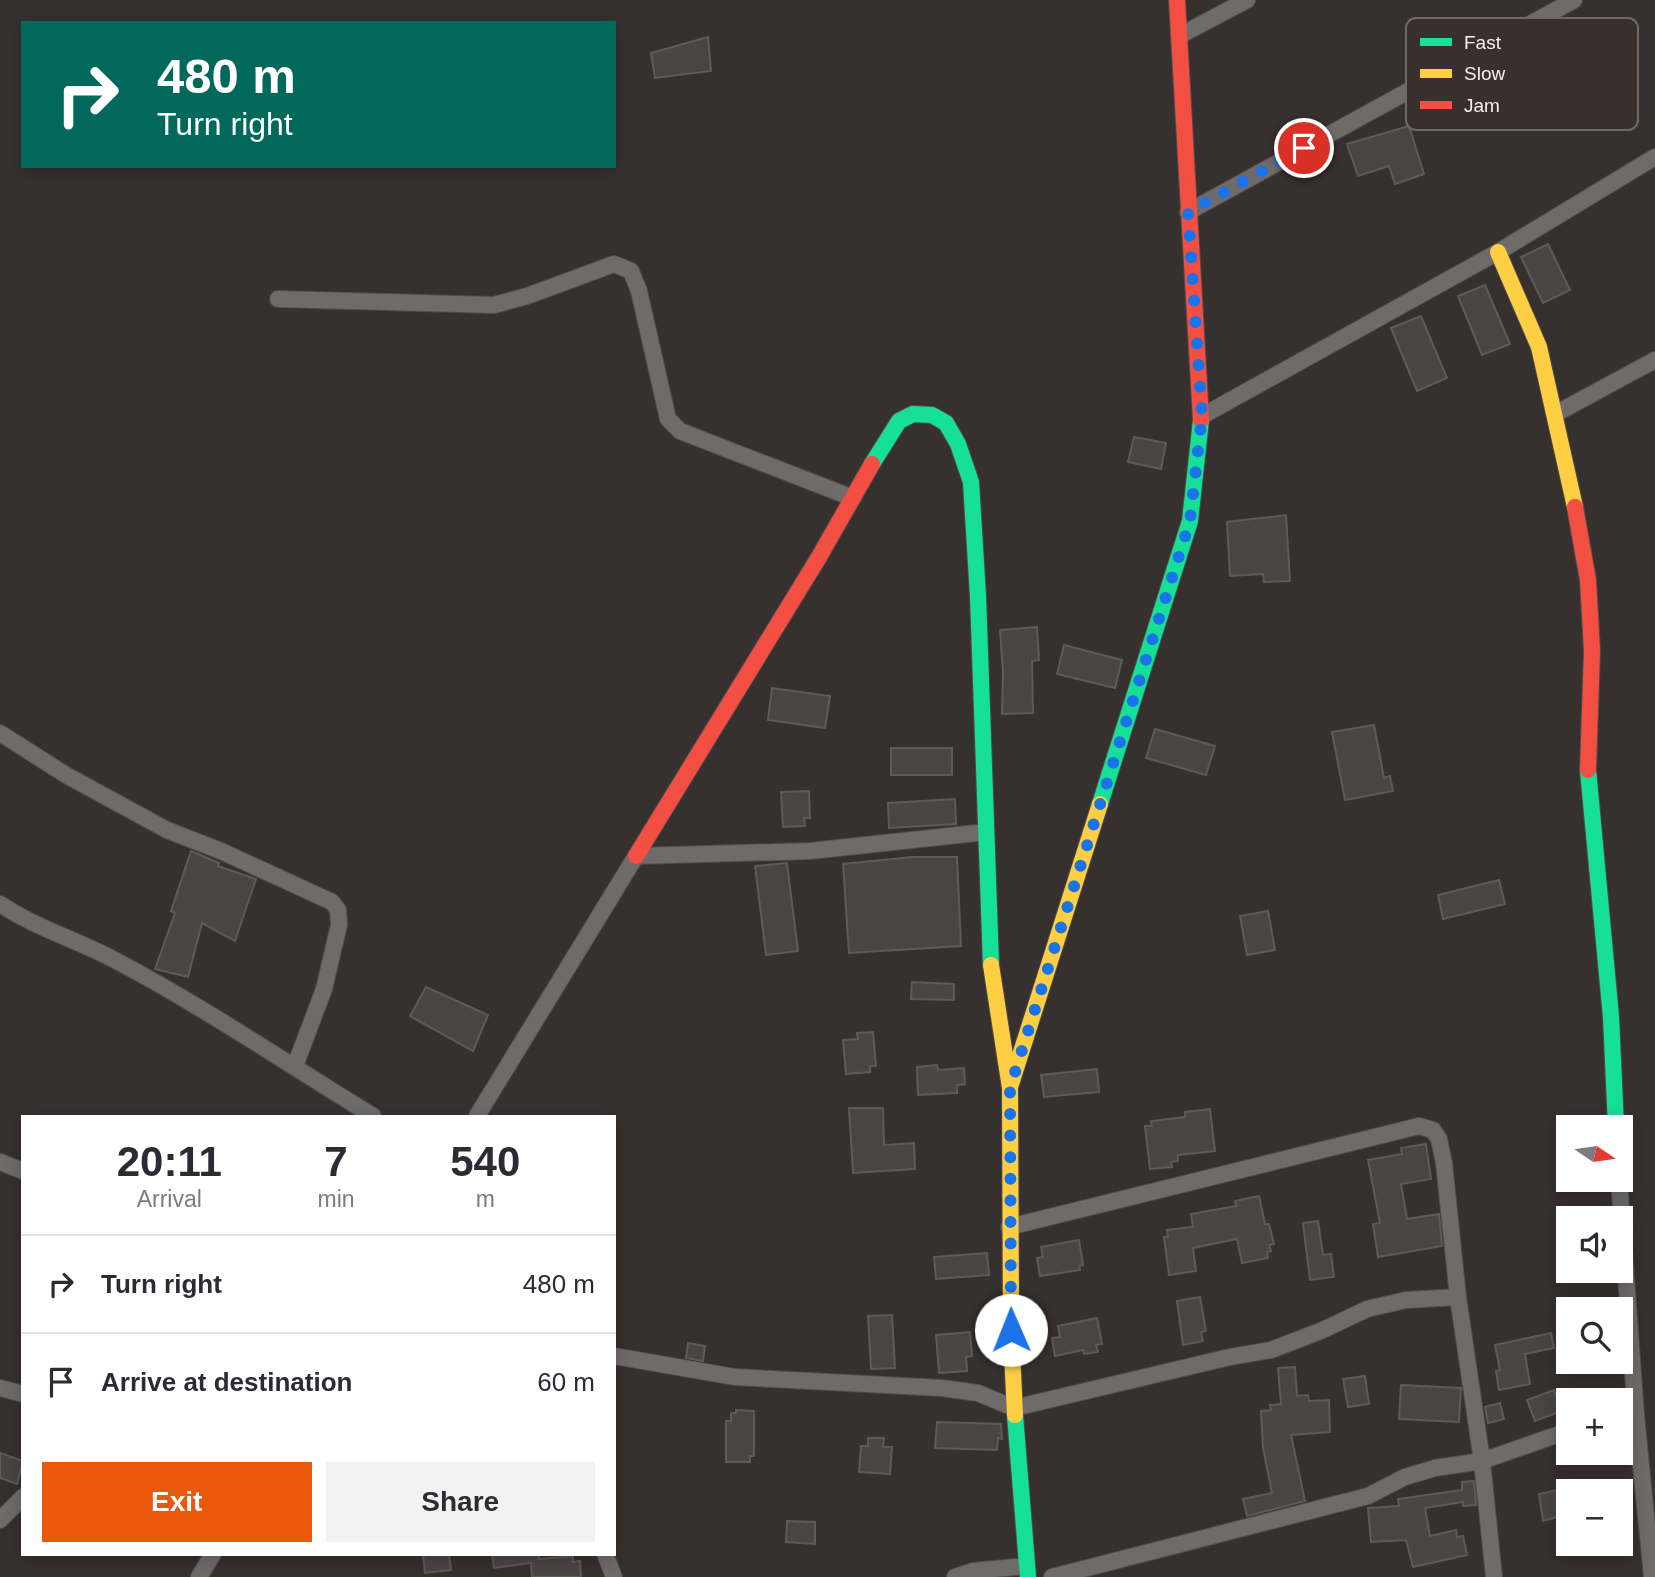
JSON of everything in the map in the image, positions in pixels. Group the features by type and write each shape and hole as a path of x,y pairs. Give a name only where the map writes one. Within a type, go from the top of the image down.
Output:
{"street":[{"path":"1010,1088 1190,521 1202,416 1177,0"},
{"path":"1179,36 1247,0"},
{"path":"1541,18 1574,0"},
{"path":"1188,212 1406,92"},
{"path":"1202,416 1498,252 1655,157"},
{"path":"1498,252 1539,347 1571,484 1588,580 1592,651 1588,784 1611,1017 1615,1115"},
{"path":"278,299 494,305 527,296 614,264 631,271 639,291 668,419 680,431 853,498"},
{"path":"1555,414 1655,360"},
{"path":"478,1115 820,557 887,437 898,421 913,414 932,415 947,423 958,444 971,482 978,596 990,960 1010,1088 1009,1227 1014,1408 1028,1572 973,1571 955,1577"},
{"path":"0,733 66,775 167,830 332,902 338,910 339,925 324,989 295,1066"},
{"path":"636,856 810,851 986,832"},
{"path":"0,904 22,919 110,958 295,1066 371,1115"},
{"path":"1009,1227 1419,1126 1433,1130 1439,1139 1482,1461 1494,1577"},
{"path":"0,1162 21,1170"},
{"path":"1619,1192 1627,1388"},
{"path":"616,1356 736,1377 942,1388 978,1393 1014,1408 1230,1357 1271,1350 1367,1309 1406,1300 1458,1297"},
{"path":"0,1388 21,1393"},
{"path":"1052,1577 1367,1496 1405,1477 1435,1468 1482,1461 1556,1435"},
{"path":"1633,1450 1652,1577"},
{"path":"0,1520 21,1499"},
{"path":"200,1577 212,1556"},
{"path":"606,1556 614,1577"}],"building":[{"path":"708,37 711,71 655,78 651,53"},
{"path":"1406,127 1406,130 1410,130 1424,174 1395,184 1389,166 1358,176 1347,144"},
{"path":"1548,244 1570,290 1543,303 1521,257"},
{"path":"1485,285 1510,344 1482,355 1458,296"},
{"path":"1421,316 1447,378 1417,391 1391,328"},
{"path":"1134,437 1166,443 1161,469 1128,462"},
{"path":"1286,515 1290,581 1264,582 1263,574 1230,576 1227,522"},
{"path":"1037,627 1039,660 1032,661 1033,713 1002,714 1000,630"},
{"path":"1064,645 1122,660 1115,688 1057,674"},
{"path":"772,688 830,696 825,728 768,720"},
{"path":"1374,725 1384,778 1390,776 1393,791 1345,800 1332,732"},
{"path":"1155,729 1215,746 1206,775 1146,758"},
{"path":"891,748 952,748 952,775 891,775"},
{"path":"809,791 810,818 804,818 805,826 783,827 781,792"},
{"path":"955,799 956,824 889,828 888,803"},
{"path":"191,851 219,863 218,866 256,879 235,941 202,923 188,977 155,969 175,913 171,911"},
{"path":"913,857 957,857 961,946 849,953 843,864"},
{"path":"787,863 798,951 766,955 755,866"},
{"path":"1499,880 1505,904 1443,919 1438,895"},
{"path":"1268,911 1275,950 1247,955 1240,916"},
{"path":"912,982 954,984 954,1000 911,999"},
{"path":"426,987 488,1015 473,1051 410,1016"},
{"path":"873,1032 876,1066 870,1066 870,1072 846,1074 843,1040 858,1039 857,1033"},
{"path":"937,1065 938,1070 964,1068 965,1084 957,1085 957,1093 918,1095 917,1067"},
{"path":"1097,1069 1099,1092 1044,1097 1041,1075"},
{"path":"849,1108 883,1108 884,1145 914,1143 915,1169 853,1173"},
{"path":"1210,1109 1215,1151 1178,1155 1178,1161 1171,1162 1172,1167 1150,1169 1145,1126 1152,1126 1151,1121 1185,1117 1185,1112"},
{"path":"1426,1144 1431,1179 1401,1184 1407,1219 1439,1214 1442,1246 1378,1257 1373,1224 1380,1223 1368,1160 1402,1154 1401,1148"},
{"path":"1259,1196 1265,1224 1269,1224 1274,1244 1269,1245 1271,1251 1267,1252 1268,1258 1242,1263 1237,1239 1193,1248 1196,1271 1169,1275 1164,1237 1168,1237 1167,1230 1193,1227 1191,1214 1236,1206 1235,1201"},
{"path":"1318,1221 1323,1255 1331,1254 1334,1277 1310,1280 1303,1223"},
{"path":"1079,1240 1083,1265 1079,1266 1080,1270 1040,1276 1037,1258 1043,1257 1041,1247"},
{"path":"987,1253 989,1275 936,1279 934,1257"},
{"path":"1200,1297 1206,1331 1201,1332 1203,1341 1183,1345 1177,1301"},
{"path":"892,1315 895,1368 871,1369 868,1316"},
{"path":"1097,1318 1102,1344 1096,1345 1098,1352 1084,1354 1083,1350 1055,1356 1052,1338 1060,1337 1058,1326"},
{"path":"970,1332 972,1356 966,1357 967,1371 939,1373 936,1335"},
{"path":"1551,1333 1554,1348 1525,1354 1530,1384 1499,1390 1496,1371 1500,1370 1495,1345"},
{"path":"688,1343 705,1346 703,1361 686,1358"},
{"path":"1295,1367 1297,1396 1308,1395 1309,1401 1329,1400 1330,1432 1291,1435 1305,1501 1247,1516 1243,1499 1272,1493 1263,1448 1261,1411 1271,1410 1270,1405 1281,1404 1278,1368"},
{"path":"1365,1376 1369,1404 1348,1407 1343,1379"},
{"path":"1401,1385 1461,1388 1459,1422 1399,1419"},
{"path":"1554,1390 1556,1413 1535,1421 1527,1400"},
{"path":"1500,1403 1504,1419 1488,1423 1485,1407"},
{"path":"736,1410 754,1411 754,1456 750,1456 750,1462 726,1462 726,1421 731,1421 731,1413 736,1413"},
{"path":"937,1422 1001,1424 1002,1439 998,1438 997,1450 935,1448"},
{"path":"868,1438 884,1438 883,1447 892,1447 890,1474 859,1472 861,1446 868,1446"},
{"path":"0,1453 21,1460 17,1484 0,1478"},
{"path":"1474,1481 1476,1505 1463,1506 1463,1502 1425,1508 1430,1536 1456,1530 1457,1537 1463,1536 1467,1555 1413,1567 1406,1540 1371,1542 1368,1508 1399,1506 1398,1499 1462,1490 1462,1482"},
{"path":"1556,1490 1556,1517 1543,1521 1539,1494"},
{"path":"787,1521 815,1522 815,1544 786,1542"},
{"path":"423,1556 449,1556 451,1570 425,1573"},
{"path":"492,1556 539,1556 539,1559 573,1556 573,1562 580,1561 581,1577 532,1577 531,1563 494,1568"}],"traffic: fast":[{"path":"872,464 899,421 913,414 932,415 946,423 958,444 971,482 978,596 991,965"},
{"path":"1100,804 1190,521 1201,420"},
{"path":"1588,770 1611,1017 1615,1115"},
{"path":"1015,1415 1028,1577"}],"traffic: slow":[{"path":"1498,252 1539,347 1575,507"},
{"path":"1011,1084 1100,804"},
{"path":"991,965 1010,1088 1011,1330 1015,1415"}],"traffic: jam":[{"path":"1177,0 1201,420"},
{"path":"636,856 819,557 872,464"},
{"path":"1575,507 1588,580 1592,651 1588,770"}],"route":[{"path":"1011,1330 1010,1088 1190,521 1202,416 1188,212 1304,148"}]}
